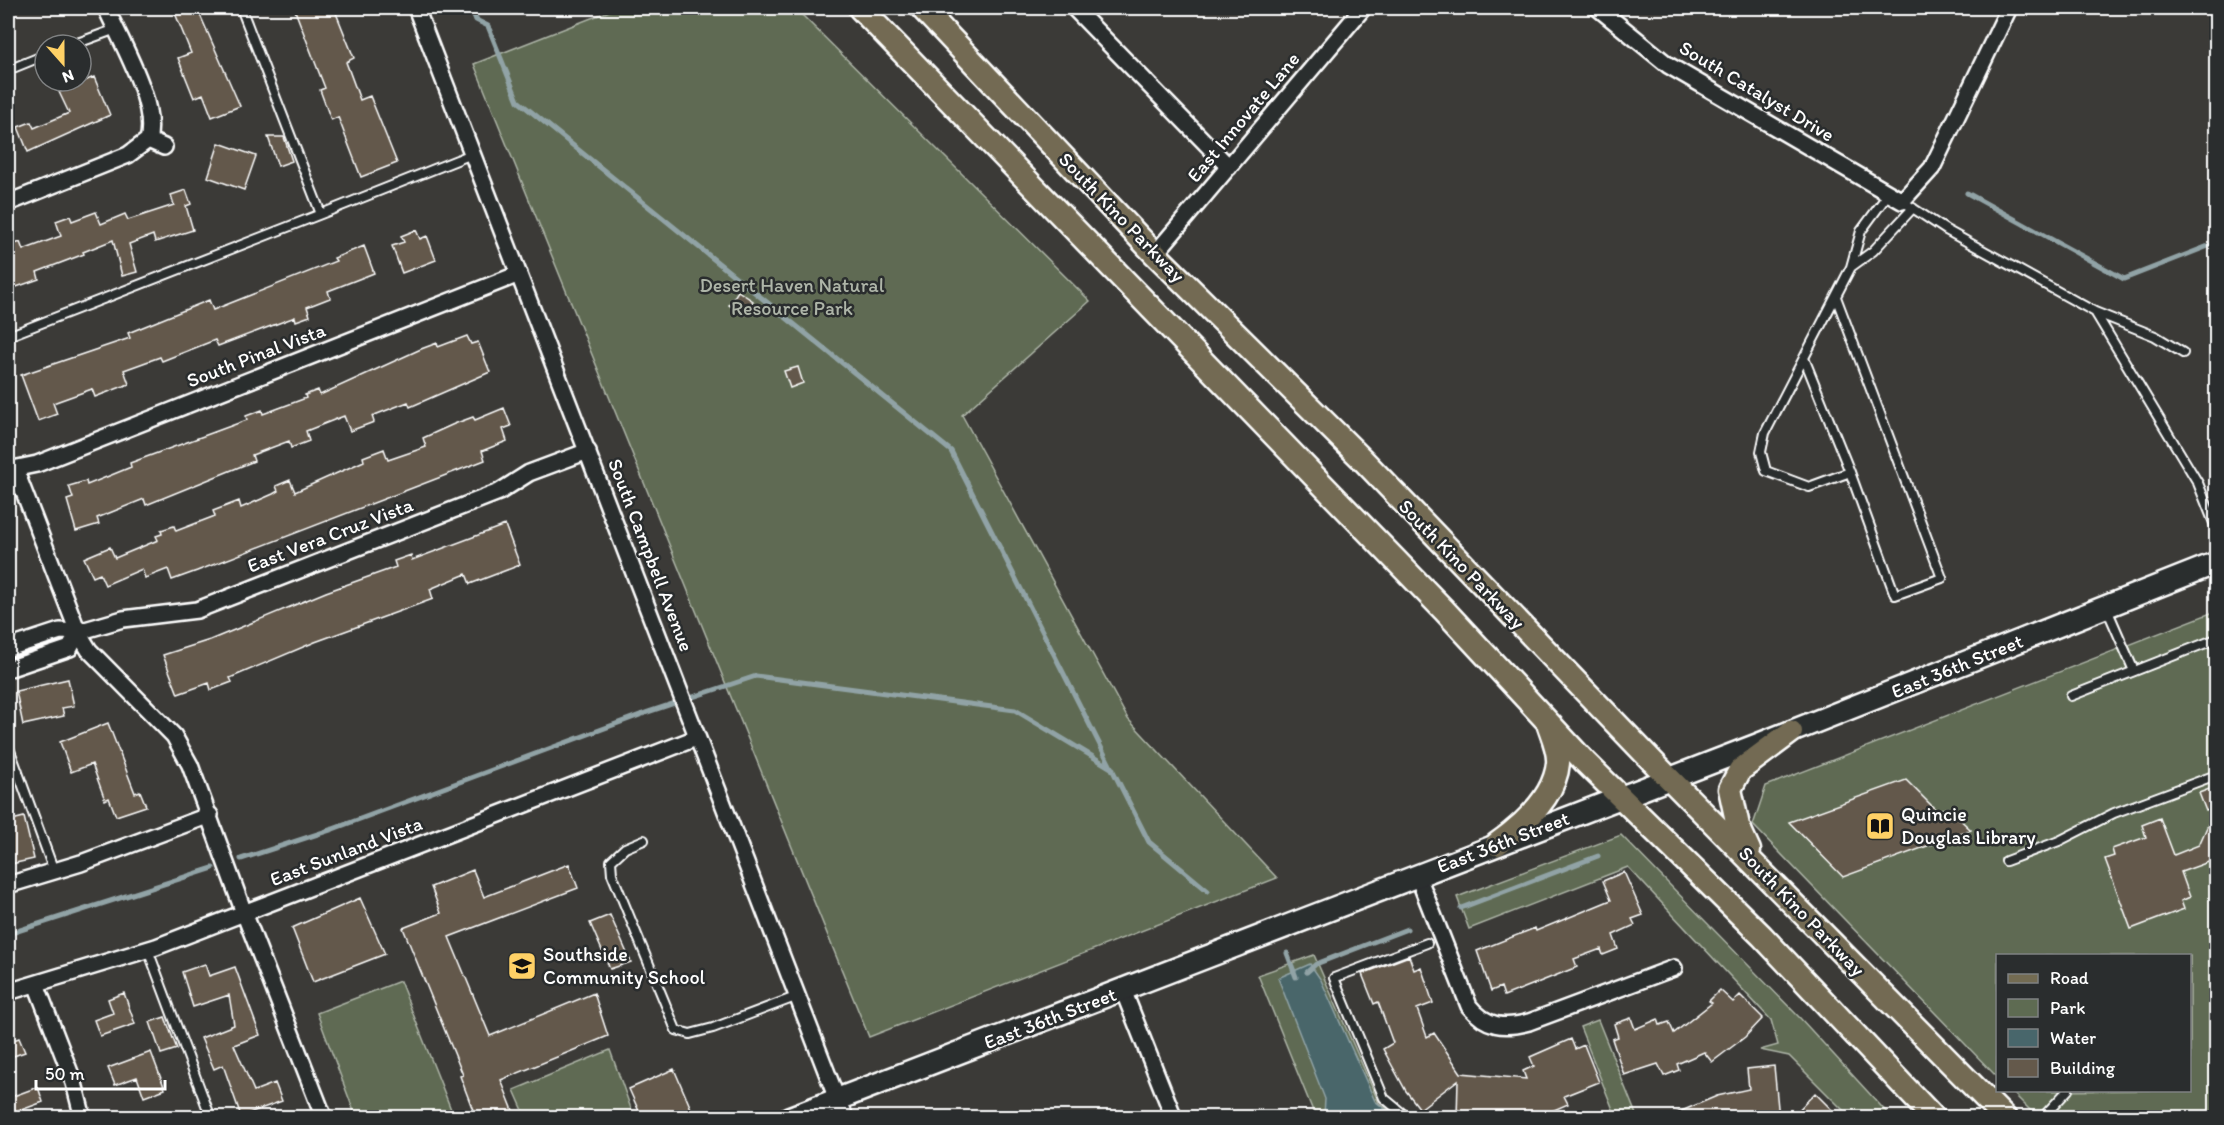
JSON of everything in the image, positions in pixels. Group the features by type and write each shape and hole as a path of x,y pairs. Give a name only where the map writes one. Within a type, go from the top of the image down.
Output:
{"main road":[{"path":"860,8 1436,602 1620,797 1762,936 1934,1118"},
{"name":"South Kino Parkway","path":"922,8 1155,254 1363,460 1670,778 2006,1118"},
{"name":"East 36th Street","path":"789,1118 841,1108 1123,990 1418,874 1791,732 2217,563"},
{"path":"1497,844 1521,826 1546,794 1556,773 1558,761 1548,722"},
{"path":"1755,862 1738,826 1730,789 1740,770 1791,732"}],"street":[{"path":"8,202 128,155 148,140 150,117 106,8"},
{"name":"South Campbell Avenue","path":"416,8 588,451 696,738 841,1108"},
{"path":"1074,8 1229,167"},
{"name":"East Innovate Lane","path":"1155,254 1363,8"},
{"name":"South Catalyst Drive","path":"1598,8 1668,65 1901,201"},
{"path":"1901,201 1932,168 2009,8"},
{"path":"148,140 164,147"},
{"name":"South Pinal Vista","path":"11,469 36,464 519,274"},
{"name":"East Vera Cruz Vista","path":"8,648 60,631 78,632 123,620 197,610 499,492 529,473 588,451"},
{"path":"11,469 78,632 89,650 174,736 190,765 244,913 324,1118"},
{"path":"8,669 70,648 78,632"},
{"name":"East Sunland Vista","path":"8,992 148,950 696,738"},
{"path":"8,885 54,871 210,815"},
{"path":"1418,874 1469,1006 1493,1032 1529,1022 1674,968"},
{"path":"36,984 74,1083 83,1118"},
{"path":"1123,990 1174,1118"}],"lane":[{"path":"241,8 321,214"},
{"path":"93,37 116,29"},
{"path":"8,70 33,60"},
{"path":"8,336 472,154"},
{"path":"1850,472 1809,487 1766,471 1761,452 1765,433 1851,267 1861,231 1901,201"},
{"path":"1851,267 1873,251 1901,201"},
{"path":"1901,201 1946,230 2095,312 2156,336 2183,353"},
{"path":"1804,358 1850,472 1895,595 1942,578 1836,297"},
{"path":"2095,312 2198,483 2217,528"},
{"path":"2106,607 2134,671"},
{"path":"2071,696 2217,639"},
{"path":"8,745 54,871"},
{"path":"8,772 18,771"},
{"path":"2006,861 2059,841 2114,813 2217,775"},
{"path":"644,840 625,848 611,861 612,874 676,1030 690,1034 713,1028 798,996"},
{"path":"1408,1118 1384,1098 1334,978 1426,943"},
{"path":"148,950 211,1118"},
{"path":"2042,1118 2066,1092"}],"green space":[{"name":"Desert Haven Natural Resource Park","path":"617,8 795,8 1090,301 962,415 1128,719 1277,878 869,1037 474,64"},
{"path":"2216,611 2216,1117 2037,1117 2012,1092 2191,1092 2191,954 1996,954 1996,1076 1753,825 1766,786"},
{"path":"1621,835 1800,1018 1891,1117 1850,1117 1789,1056 1760,1050 1778,1045 1771,1020 1628,867 1469,929 1457,897"},
{"path":"1314,955 1379,1103 1398,1117 1311,1117 1315,1116 1258,975"},
{"path":"400,981 454,1117 356,1117 317,1013"},
{"path":"1598,1020 1637,1117 1616,1117 1580,1027"},
{"path":"610,1050 634,1117 526,1117 514,1090"}],"water":[{"path":"1310,964 1321,980 1375,1101 1395,1117 1319,1117 1324,1115 1325,1099 1278,978"}],"building":[{"path":"173,8 197,8 240,106 212,117 203,94 194,98 178,58 191,53"},
{"path":"294,8 334,8 354,58 346,62 360,100 370,96 397,163 361,177 338,117 331,120 320,90 325,88"},
{"path":"93,77 110,115 28,152 18,127 31,122 34,128 69,113 59,93 93,93"},
{"path":"268,137 284,137 292,161 278,166"},
{"path":"219,143 256,156 244,190 208,177"},
{"path":"186,190 191,204 186,206 193,230 155,242 153,235 129,244 137,272 122,276 113,240 37,272 39,279 8,290 8,247 20,242 23,250 61,236 56,221 70,216 72,221 96,212 101,224 125,214 128,220 174,205 171,195"},
{"path":"416,230 420,239 427,236 436,260 402,273 392,246 404,242 401,236"},
{"path":"364,246 374,273 328,291 330,298 307,307 310,316 296,321 295,317 218,346 215,340 162,361 160,357 124,370 129,384 95,397 92,389 53,403 57,414 38,421 21,375 130,338 128,333 209,300 213,310 336,261 334,258"},
{"path":"738,291 753,301 744,315 729,305"},
{"path":"467,336 471,344 478,342 490,372 410,407 408,402 372,416 374,422 350,431 344,416 306,431 309,441 291,448 289,441 252,455 254,461 146,505 144,499 97,518 99,524 76,531 67,500 73,498 69,486 86,481 87,485 131,467 130,463 247,420 246,416 262,410 263,414 306,398 305,395 318,390 320,395 421,349 437,343 438,347"},
{"path":"798,367 803,383 790,388 784,371"},
{"path":"504,408 511,426 503,429 507,441 482,451 485,460 172,580 168,569 145,578 142,569 105,585 100,574 93,577 84,558 110,547 115,558 158,540 156,536 162,534 161,530 174,526 176,531 215,516 213,511 239,501 241,508 273,494 278,491 276,486 290,480 295,492 364,461 363,457 384,449 388,460 426,447 423,438 454,424 473,417 475,420"},
{"path":"505,525 520,565 470,584 466,574 430,589 433,599 315,642 230,678 232,682 211,690 209,683 178,694 163,655 210,640 326,592 396,567 394,561 411,555 412,560"},
{"path":"68,679 74,706 62,708 64,716 23,725 16,691"},
{"path":"108,723 135,793 140,791 146,806 116,816 109,798 105,800 92,764 71,772 60,742"},
{"name":"Quincie Douglas Library","path":"1906,780 1936,810 1948,808 1971,830 1843,877 1789,822"},
{"path":"2217,786 2217,859 2181,872 2190,897 2181,901 2184,909 2131,929 2105,859 2114,856 2112,849 2146,837 2142,825 2160,818 2174,855 2199,845 2216,807 2206,811 2199,793"},
{"path":"24,817 34,859 11,864 8,850 8,821"},
{"path":"569,864 578,888 449,937 490,1036 594,993 608,1036 501,1080 516,1118 476,1118 460,1076 463,1075 403,928 441,913 431,887 473,870 484,897"},
{"path":"1624,872 1643,915 1632,919 1635,925 1613,935 1618,949 1603,955 1601,949 1574,959 1577,967 1504,996 1501,987 1491,991 1477,951 1535,928 1536,931 1611,900 1603,881"},
{"path":"360,898 385,954 313,982 292,928"},
{"path":"610,915 631,962 610,969 590,923"},
{"path":"1409,956 1414,970 1421,967 1433,1003 1417,1009 1427,1037 1434,1033 1461,1073 1526,1079 1523,1071 1534,1066 1530,1057 1571,1039 1575,1049 1584,1045 1599,1082 1564,1096 1568,1104 1536,1118 1457,1118 1458,1080 1420,1109 1406,1091 1383,1049 1393,1043 1378,1002 1374,1004 1362,974"},
{"path":"205,964 209,976 235,967 260,1035 234,1045 254,1091 275,1083 282,1101 241,1116 223,1065 214,1069 201,1038 234,1025 229,995 193,1007 182,972"},
{"path":"1720,990 1733,1002 1740,995 1763,1018 1745,1037 1712,1062 1704,1052 1677,1064 1679,1070 1664,1076 1658,1064 1624,1075 1612,1039 1618,1037 1614,1024 1631,1018 1635,1029 1658,1019 1660,1025 1669,1022 1674,1033 1712,1003 1709,1001"},
{"path":"124,993 135,1024 100,1036 94,1020 113,1013 108,999"},
{"path":"165,1017 177,1049 161,1054 150,1022"},
{"path":"19,1038 25,1052 8,1058 8,1042"},
{"path":"151,1052 165,1089 144,1097 137,1077 115,1085 108,1068"},
{"path":"1774,1066 1779,1118 1665,1118 1717,1096 1749,1089 1747,1069"},
{"path":"674,1069 695,1118 642,1118 629,1089"},
{"path":"38,1087 43,1102 8,1115 8,1098"},
{"path":"1815,1093 1840,1118 1791,1118"}],"waterway":[{"path":"471,8 476,20 488,26 518,101 951,451 1149,842 1208,891"},
{"path":"1967,193 2124,279 2216,243"},
{"path":"241,859 333,829 648,712 756,676 1015,710 1113,769"},
{"path":"1461,908 1598,856"},
{"path":"8,934 213,868"},
{"path":"1307,972 1316,964 1407,929"},
{"path":"1287,953 1296,977"}],"place":[{"name":"Quincie Douglas Library","path":"1880,826"},
{"name":"Southside Community School","path":"522,966"}]}
